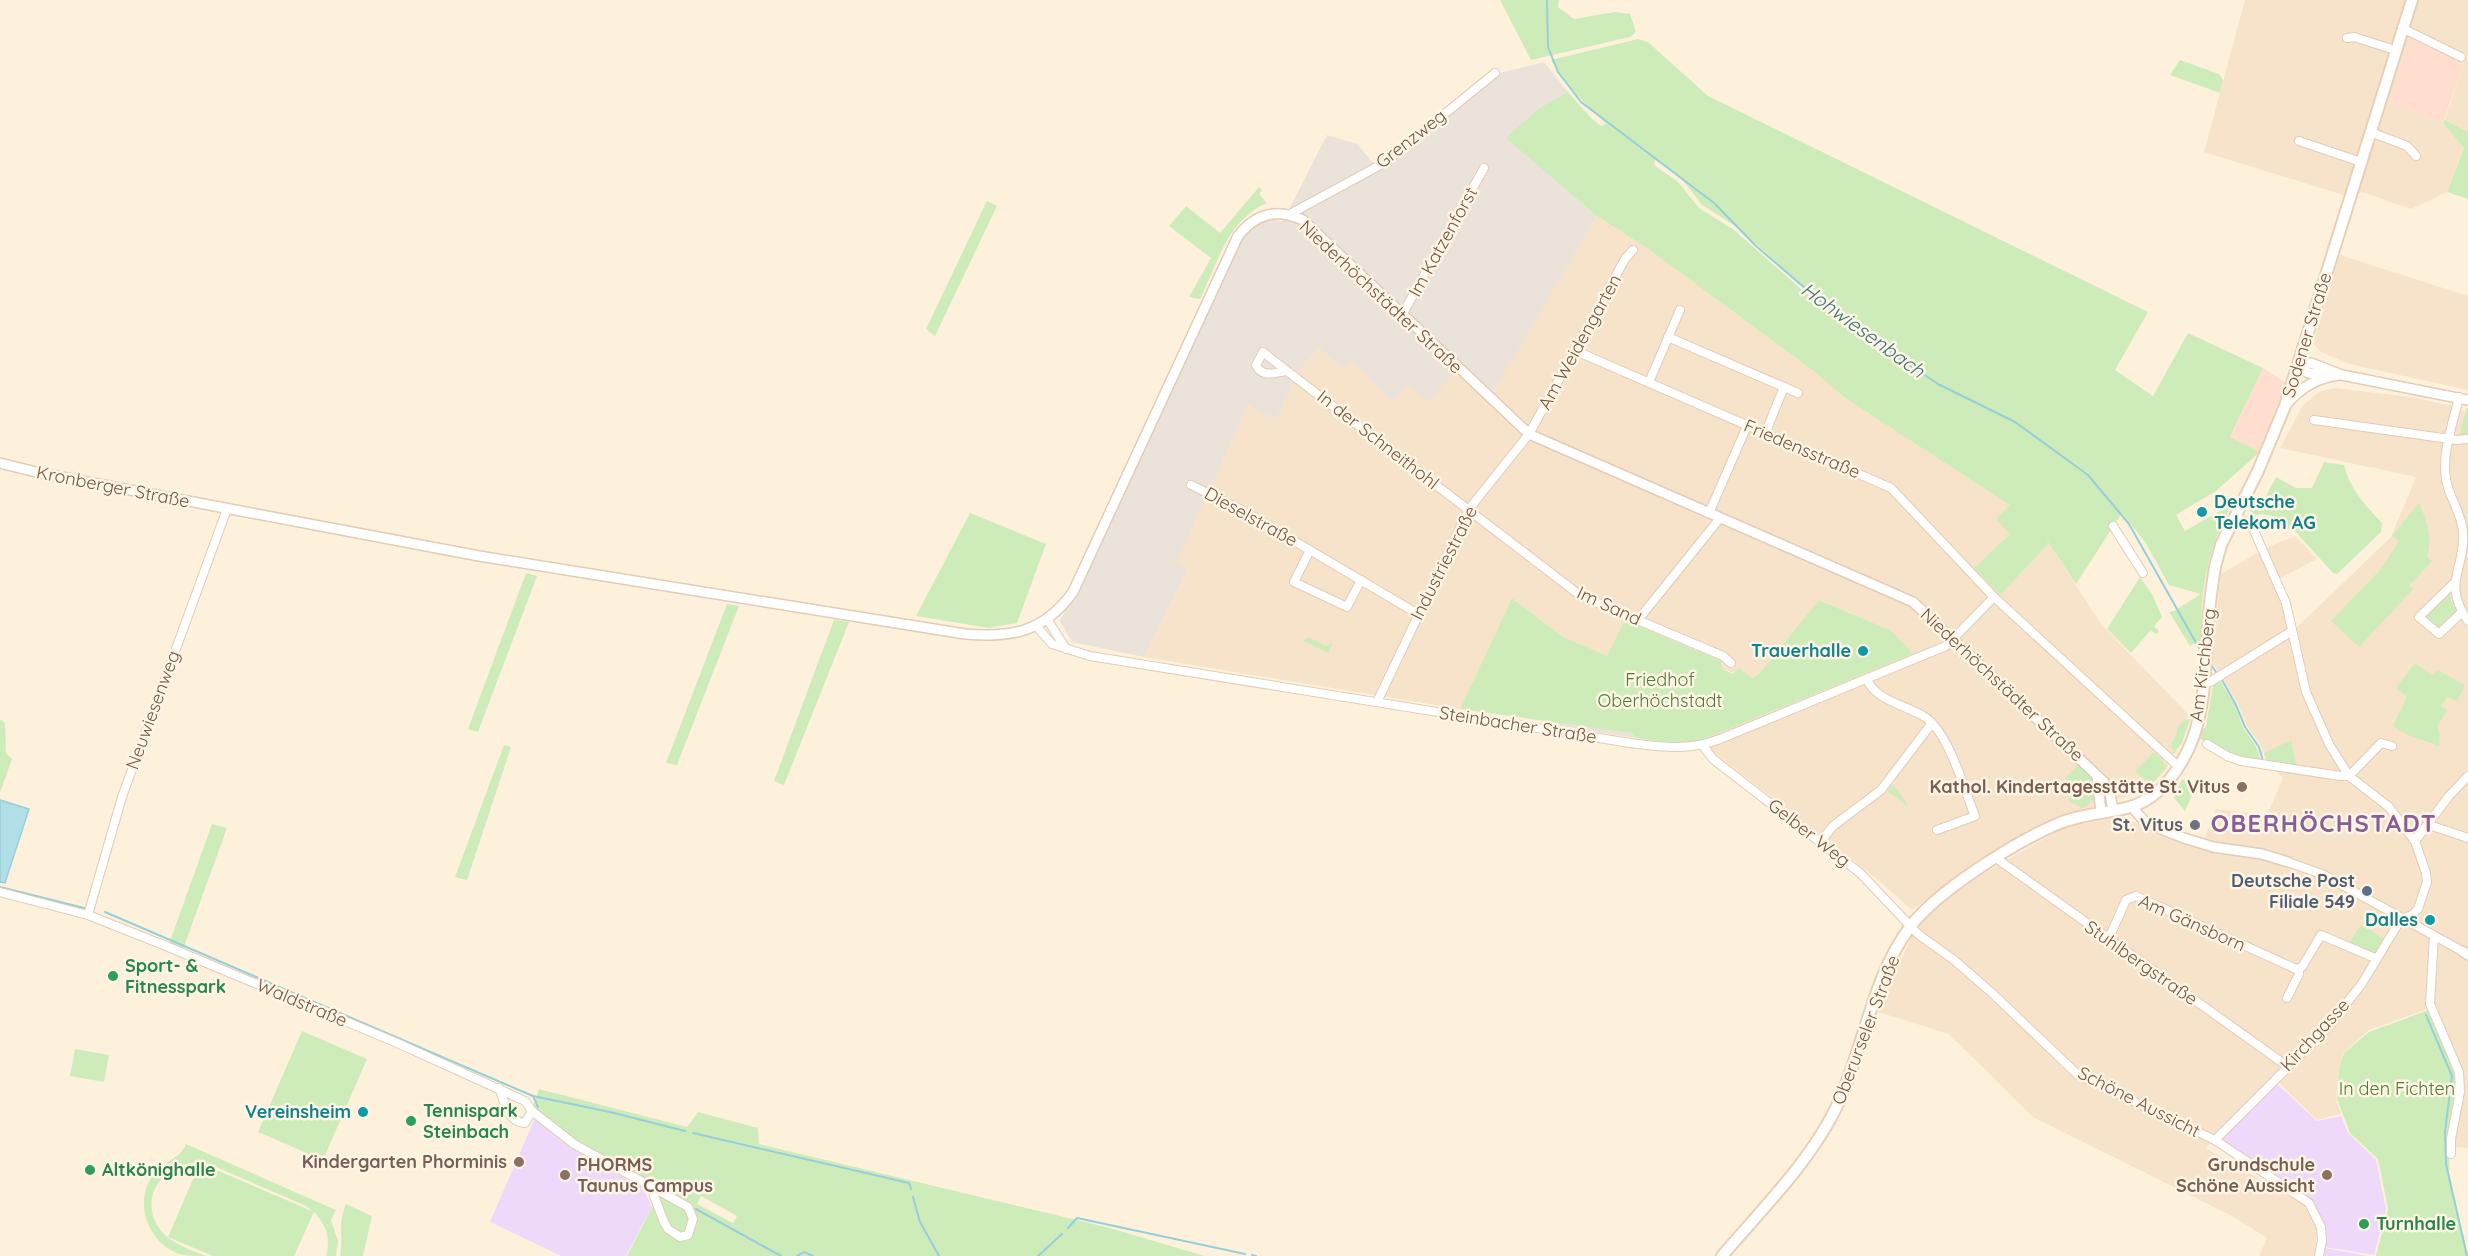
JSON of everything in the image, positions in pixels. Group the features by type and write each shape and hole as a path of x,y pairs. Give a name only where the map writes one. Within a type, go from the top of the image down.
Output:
{"main road":[{"name":"Sodener Straße","path":"2241,502 2258,471 2285,406 2412,0"},
{"name":"Am Kirchberg","path":"2132,807 2156,793 2179,767 2193,736 2210,680 2208,624 2215,567 2221,545 2241,502"},
{"name":"Oberurseler Straße","path":"1722,1256 1804,1158 1826,1127 1847,1083 1884,978 1911,926 1933,903 1996,858 2054,825 2072,818 2132,807"}],"street":[{"path":"2403,28 2461,57"},
{"path":"2347,38 2354,37 2395,50"},
{"name":"Grenzweg","path":"1290,214 1384,163 1495,73"},
{"path":"2370,132 2407,146 2416,156"},
{"path":"2299,141 2361,162"},
{"name":"Im Katzenforst","path":"1402,315 1484,168"},
{"name":"Niederhöchstädter Straße","path":"1036,626 1067,601 1080,580 1238,236 1246,225 1266,214 1290,214 1303,220 1528,434 1913,602 2096,774 2109,788 2114,810"},
{"name":"Am Weidengarten","path":"1528,434 1625,259 1634,250"},
{"path":"1649,382 1680,310"},
{"path":"1668,337 1798,393"},
{"path":"2304,342 2316,364"},
{"name":"Friedensstraße","path":"1576,351 1891,488 1994,597 2179,767"},
{"path":"2298,363 2316,364 2342,375 2463,399 2450,439 2445,476 2465,523 2463,548 2454,583 2462,612 2468,621"},
{"path":"2298,363 2308,373 2342,375"},
{"name":"In der Schneithohl","path":"1287,370 1469,509"},
{"path":"2285,406 2305,387 2331,376"},
{"path":"1765,434 1784,387"},
{"name":"Sodener Straße","path":"2314,420 2450,439 2468,439"},
{"path":"1709,513 1747,426"},
{"name":"Industriestraße","path":"1377,702 1469,509 1528,434"},
{"name":"Kronberger Straße","path":"0,463 40,473 479,556 965,634 1003,635 1036,626"},
{"name":"Dieselstraße","path":"1191,485 1213,494 1418,614"},
{"name":"Neuwiesenweg","path":"88,915 122,797 227,509"},
{"name":"Im Sand","path":"1469,509 1581,596 1724,656 1731,663"},
{"path":"2235,516 2252,526 2258,537 2286,603 2312,708 2349,776 2389,807 2415,841 2468,776"},
{"path":"1638,620 1720,518"},
{"path":"2114,526 2143,573"},
{"name":"Dieselstraße","path":"1310,550 1294,582 1347,608 1360,580"},
{"path":"2454,583 2419,617 2439,634 2462,612"},
{"path":"1953,641 1994,597"},
{"path":"1047,619 1066,649"},
{"name":"Steinbacher Straße","path":"1036,626 1052,644 1090,656 1671,749 1703,746 1946,646 1953,641"},
{"path":"2210,680 2292,631"},
{"path":"1867,679 1869,685 1880,694 1932,723 1943,738 1975,816 1937,830"},
{"path":"1821,841 1833,826 1881,790 1932,723"},
{"path":"2207,744 2241,761 2334,776 2349,776 2381,743 2392,746"},
{"name":"Gelber Weg","path":"1703,746 1713,759 1821,841 1875,887 1911,926"},
{"name":"Niederhöchstädter Straße","path":"2096,774 2102,812"},
{"path":"2132,807 2146,823 2184,838 2213,847 2262,854 2324,875 2465,953"},
{"path":"2429,825 2468,838"},
{"name":"Kirchgasse","path":"2215,1140 2327,1028 2361,985 2401,919 2412,915 2418,909 2427,882 2415,841"},
{"name":"Stuhlbergstraße","path":"1996,858 2287,1066"},
{"name":"Waldstraße","path":"0,892 88,915 384,1037 499,1088 525,1101 532,1112 574,1144 687,1207 693,1224 688,1235 683,1238 668,1229 651,1188"},
{"name":"Am Gänsborn","path":"2108,940 2126,900 2136,896 2299,969"},
{"name":"Schöne Aussicht","path":"1911,926 1992,993 2078,1075 2215,1140 2308,1203 2321,1227 2322,1240 2319,1256"},
{"path":"2287,998 2299,974 2299,969 2321,935 2377,959"},
{"path":"2434,936 2430,1004 2459,1072 2460,1092 2451,1139 2451,1154"},
{"path":"499,1088 508,1114 514,1119 525,1122 532,1112"}],"shaded area":[{"path":"2245,0 2468,0 2468,132 2445,120 2464,62 2413,37 2390,103 2443,123 2464,147 2447,192 2411,209 2362,192 2350,197 2204,152"},
{"path":"2412,37 2464,62 2443,123 2390,103"},
{"path":"1544,62 1568,92 1539,108 1507,138 1597,216 1493,392 1462,364 1429,401 1409,385 1392,402 1352,361 1343,369 1319,348 1299,371 1276,420 1248,405 1176,563 1188,569 1144,657 1072,642 1060,621 1247,230 1264,219 1283,221 1327,135 1357,144 1375,165 1487,76"},
{"path":"1597,216 1647,248 1815,372 1846,399 2006,501 2039,528 2101,624 2188,714 2176,753 2171,755 2167,769 2152,784 2127,797 2111,800 2063,819 1955,880 1912,910 1877,879 1699,741 1912,654 1890,630 1820,600 1760,673 1752,678 1722,669 1721,661 1626,620 1608,657 1563,637 1512,598 1460,709 1144,657 1188,569 1175,564 1248,405 1276,420 1299,371 1319,348 1343,369 1351,361 1409,385 1462,364 1493,391"},
{"path":"2340,255 2468,296 2468,390 2349,364 2321,352 2313,344"},
{"path":"2263,368 2286,383 2260,452 2230,438"},
{"path":"2335,388 2411,397 2453,406 2468,413 2468,1148 2454,1147 2463,1091 2460,1066 2436,1006 2369,1030 2343,1053 2336,1099 2341,1114 2317,1120 2273,1077 2206,1148 2307,1206 2317,1227 2315,1256 2259,1256 2267,1238 2234,1217 2033,1117 1949,1034 1878,1012 1916,926 1956,889 2065,827 2123,817 2155,832 2199,840 2205,837 2216,809 2267,815 2283,778 2267,762 2260,744 2247,726 2238,704 2212,661 2221,574 2268,547 2295,536 2317,559 2280,578 2295,629 2391,537 2416,477 2280,448 2303,405 2321,391"},
{"path":"1551,721 1633,733 1636,738 1545,724"},
{"name":"Grundschule Schöne Aussicht","path":"2275,1082 2317,1121 2341,1116 2348,1133 2376,1160 2386,1209 2374,1255 2325,1247 2325,1225 2313,1201 2220,1139"},
{"name":"PHORMS Taunus Campus","path":"535,1118 572,1149 643,1188 652,1207 626,1256 561,1256 490,1222"},
{"path":"2325,1248 2368,1256 2322,1256"}],"green space":[{"path":"1500,0 1559,0 1558,7 1574,19 1615,12 1630,14 1636,32 1630,37 1531,60"},
{"path":"1638,39 1648,42 1708,96 2148,312 2115,370 2153,396 2188,333 2263,368 2230,437 2260,452 2216,491 2176,515 2185,531 2232,504 2217,536 2207,570 2202,604 2201,640 2190,646 2169,612 2201,594 2169,585 2145,542 2122,513 2076,584 2046,539 2048,544 2000,595 1974,568 2010,534 1996,519 2010,505 1845,398 1815,372 1647,248 1597,216 1506,138 1539,108 1568,92 1591,118 1601,126 1606,124 1569,86 1551,60","holes":["1655,160 1681,178 1702,205 1737,227 1819,300 1859,331 1897,350 1891,360 1856,336 1858,332 1817,303 1734,230 1699,208 1678,182 1654,165"]},
{"path":"2180,60 2219,74 2223,80 2220,93 2170,75"},
{"path":"2445,120 2468,132 2468,199 2447,192 2464,148 2443,123"},
{"path":"1259,187 1262,190 1259,194 1267,203 1242,220 1233,231 1200,299 1189,297 1211,258 1169,226 1186,206 1220,233"},
{"path":"987,201 997,206 935,336 926,329"},
{"path":"2466,408 2468,409 2468,435 2459,439"},
{"path":"2324,462 2344,465 2354,489 2382,523 2381,532 2337,574 2333,573 2295,531 2283,527 2273,516 2262,514 2252,516 2250,510 2265,498 2276,477 2296,488 2312,488"},
{"path":"2419,503 2427,523 2429,536 2427,557 2432,561 2409,586 2413,589 2359,647 2331,621 2381,569 2399,541 2392,536"},
{"path":"970,513 1046,544 1017,623 989,628 916,616"},
{"path":"526,573 537,576 478,732 468,729"},
{"path":"2140,577 2152,594 2162,617 2154,626 2159,631 2156,634 2151,630 2131,653 2107,629"},
{"path":"2448,587 2451,601 2461,619 2458,619 2439,639 2417,618"},
{"name":"Friedhof Oberhöchstadt","path":"1512,598 1563,637 1607,656 1625,620 1721,661 1722,669 1733,674 1739,668 1752,678 1760,673 1819,600 1890,630 1913,654 1699,741 1670,743 1636,738 1632,733 1460,709"},
{"path":"727,604 739,606 677,765 666,763"},
{"path":"834,620 849,622 784,785 774,781"},
{"path":"1308,637 1326,646 1333,643 1328,653 1303,641"},
{"path":"2415,663 2432,676 2438,670 2465,686 2457,701 2447,697 2441,706 2447,710 2437,727 2440,735 2439,746 2408,735 2393,726 2407,697 2396,688"},
{"path":"2220,681 2235,705 2243,728 2256,746 2261,761 2228,752 2199,738 2206,727 2212,690 2214,685"},
{"path":"0,719 5,723 6,753 12,759 0,793"},
{"path":"2190,719 2182,743 2173,754 2167,752 2168,750 2172,753 2175,751 2170,746 2177,733 2177,728 2184,720"},
{"path":"2291,740 2296,765 2267,762 2264,753"},
{"path":"504,745 511,747 467,880 455,877"},
{"path":"2154,752 2167,766 2152,784 2135,772"},
{"path":"2078,765 2096,782 2094,798 2082,808 2069,801 2073,783 2065,778"},
{"path":"2182,779 2196,787 2185,811 2174,798"},
{"path":"1893,784 1908,805 1907,806 1887,791"},
{"path":"212,824 227,828 183,949 169,944"},
{"path":"2361,925 2386,940 2374,953 2349,943"},
{"name":"In den Fichten","path":"2429,1010 2457,1080 2450,1140 2449,1173 2468,1256 2376,1256 2388,1209 2378,1159 2350,1133 2337,1099 2339,1068 2344,1053 2369,1032"},
{"path":"302,1031 367,1059 323,1160 258,1132"},
{"path":"75,1049 109,1055 104,1082 70,1076"},
{"path":"539,1089 687,1127 698,1112 758,1128 759,1144 1106,1227 1205,1256 627,1256 661,1190 566,1137 532,1110","holes":["701,1196 737,1216 733,1223 697,1204"]},
{"path":"186,1144 336,1210 331,1220 338,1241 336,1256 326,1256 328,1244 326,1232 314,1212 294,1256 213,1256 168,1237 200,1163 184,1165 171,1171 154,1191 151,1204 154,1218 166,1236 182,1246 206,1256 183,1255 162,1244 148,1224 144,1201 146,1189 159,1168 179,1154","holes":["202,1164 214,1166 306,1206 312,1211"]},
{"path":"346,1204 372,1216 363,1256 340,1256 341,1225"}],"water":[{"path":"0,800 29,809 5,883 0,882"}],"waterway":[{"name":"Hohwiesenbach","path":"1547,0 1548,47 1558,72 1581,102 1714,203 1756,246 1835,314 1938,384 2015,422 2088,475 2129,524 2199,648"},
{"name":"Hohwiesenbach","path":"2212,666 2218,675"},
{"name":"Hohwiesenbach","path":"2222,680 2245,727 2259,747 2263,761"},
{"path":"0,887 84,908"},
{"path":"105,912 533,1096 685,1131"},
{"path":"2426,1015 2452,1076 2445,1132 2446,1164 2467,1256"},
{"path":"533,1096 538,1107"},
{"path":"693,1133 909,1183 911,1189"},
{"path":"913,1197 920,1222 939,1256"},
{"path":"696,1209 781,1256"},
{"path":"1068,1228 1077,1218 1245,1254"},
{"path":"1038,1256 1062,1234"},
{"path":"797,1256 804,1252 813,1256"},
{"path":"1252,1255 1256,1256"}],"place":[{"name":"Deutsche Telekom AG","path":"2202,512"},
{"name":"Trauerhalle","path":"1863,651"},
{"name":"Kathol. Kindertagesstätte St. Vitus","path":"2242,787"},
{"name":"St. Vitus","path":"2195,825"},
{"name":"Deutsche Post Filiale 549","path":"2367,891"},
{"name":"Dalles","path":"2430,920"},
{"name":"Sport- & Fitnesspark","path":"113,976"},
{"name":"Vereinsheim","path":"363,1112"},
{"name":"Tennispark Steinbach","path":"411,1121"},
{"name":"Kindergarten Phorminis","path":"519,1162"},
{"name":"Altkönighalle","path":"90,1170"},
{"name":"PHORMS Taunus Campus","path":"565,1175"},
{"name":"Grundschule Schöne Aussicht","path":"2327,1175"},
{"name":"Turnhalle","path":"2364,1224"}],"district":[{"name":"OBERHÖCHSTADT","path":"2324,824"}]}
